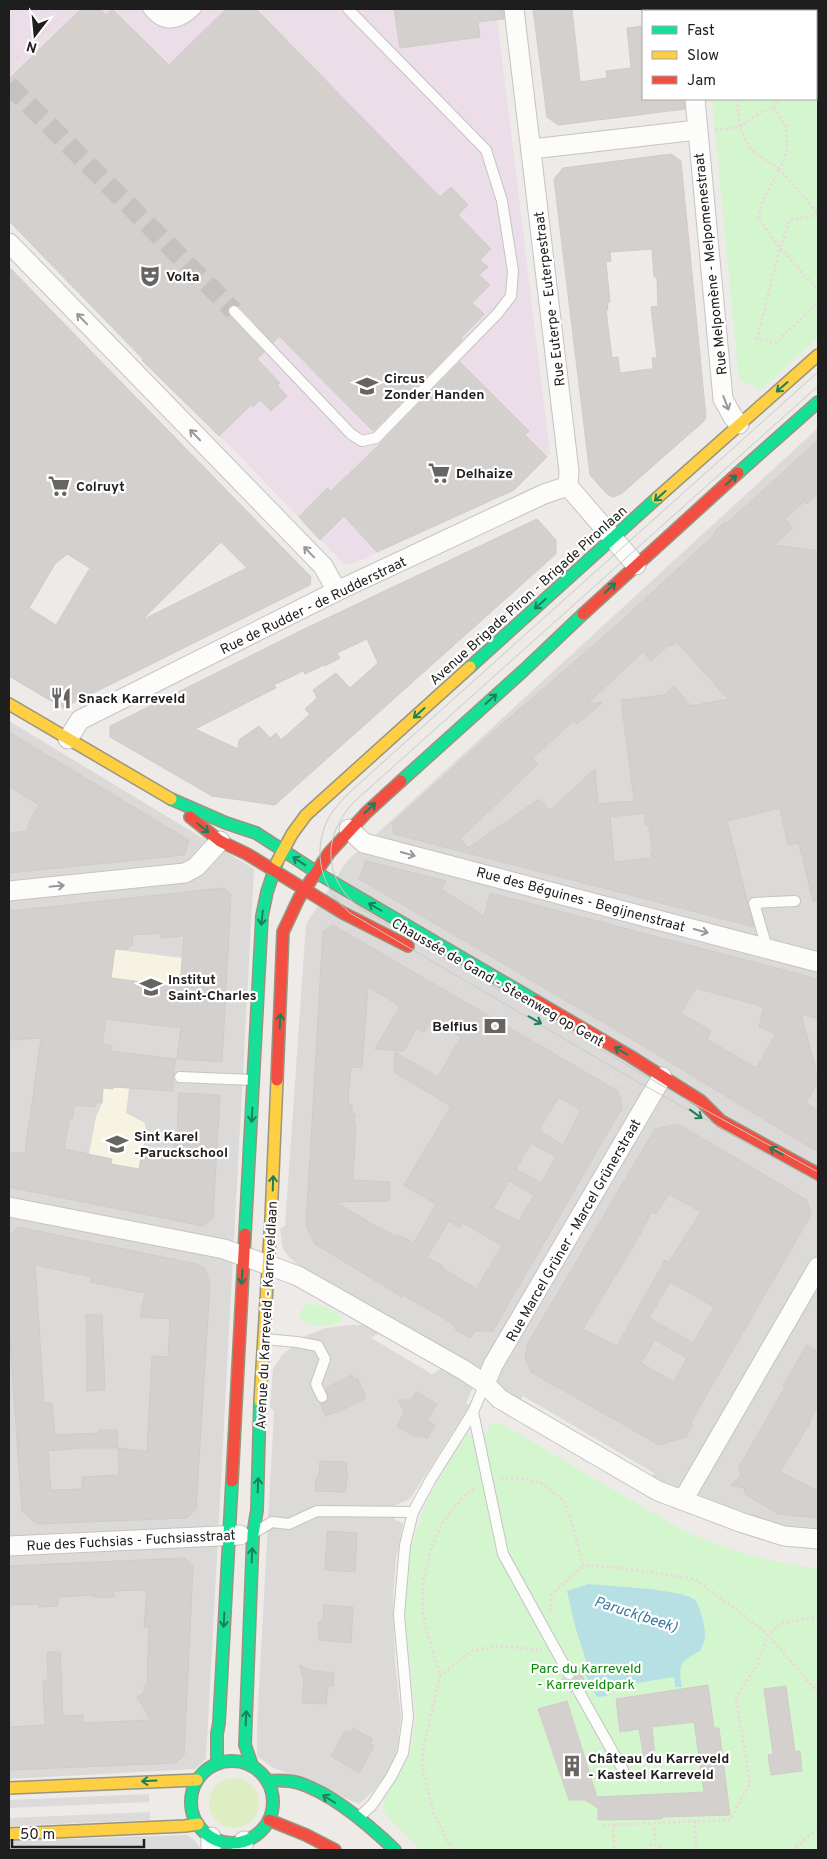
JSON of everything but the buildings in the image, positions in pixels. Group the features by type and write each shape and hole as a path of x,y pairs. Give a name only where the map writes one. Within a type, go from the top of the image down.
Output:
{"street":[{"name":"Rue Euterpe - Euterpestraat","path":"514,9 569,471 568,486"},
{"name":"Rue Melpomène - Melpomenestraat","path":"695,100 704,130 723,399 732,417 739,424"},
{"path":"532,149 704,130"},
{"path":"9,244 322,566 337,591"},
{"name":"Avenue Brigade Piron - Brigade Pironlaan","path":"274,871 283,850 299,824 332,792 739,424 818,355"},
{"path":"315,871 348,830 523,671 636,564 818,402"},
{"path":"568,486 636,564"},
{"name":"Rue de Rudder - de Rudderstraat","path":"68,739 80,720 337,591 544,494 568,486"},
{"name":"Chaussée de Gand - Steenweg op Gent","path":"9,704 166,797 256,833 315,871 630,1056 656,1086 701,1101 721,1121 818,1174"},
{"name":"Chaussée de Gand - Steenweg op Gent","path":"166,797 220,841 247,854 343,914 419,952"},
{"name":"Rue des Béguines - Begijnenstraat","path":"348,830 364,843 818,962"},
{"path":"9,891 185,873 196,866 220,841"},
{"name":"Avenue du Karreveld - Karreveldlaan","path":"217,1764 217,1734 262,916 274,871"},
{"name":"Avenue du Karreveld - Karreveldlaan","path":"252,1765 245,1745 253,1534 258,1510 263,1338 283,932 303,889 315,871"},
{"name":"Rue Marcel Grüner - Marcel Grünerstraat","path":"485,1384 493,1366 656,1086"},
{"path":"699,1116 716,1130 759,1155"},
{"path":"9,1207 224,1249 268,1265 306,1281 462,1369 485,1384 500,1399 658,1491 740,1522 784,1536 818,1538"},
{"path":"683,1500 818,1267"},
{"name":"Rue des Fuchsias - Fuchsiasstraat","path":"9,1546 253,1534"},
{"path":"9,1834 185,1826 207,1837 242,1846 262,1830 269,1820 273,1808 273,1794 268,1781 252,1765 229,1761 217,1764 203,1773 197,1780 192,1798 192,1807 207,1837"},
{"path":"9,1788 197,1780"},
{"path":"268,1781 281,1780 301,1784 329,1799 357,1819 394,1850"},
{"path":"269,1820 335,1850"}],"lane":[{"path":"148,9 154,17 168,22 178,22 188,17 196,9"},
{"path":"157,9 163,14 169,15 176,14 183,9"},
{"path":"234,311 351,434 362,441 376,438 498,313 511,296 514,271 502,201 486,150 348,9"},
{"path":"767,948 754,903 795,902"},
{"path":"180,1077 253,1080"},
{"path":"263,1338 318,1346 325,1359 316,1384 322,1397"},
{"path":"357,1819 372,1805 391,1777 403,1753 408,1717 399,1615 403,1558 414,1512 431,1479 473,1412 485,1384"},
{"path":"473,1412 503,1554 569,1674"},
{"path":"253,1534 272,1522 289,1524 317,1511 414,1512"},
{"path":"578,1690 622,1770"}],"path":[{"path":"9,65 68,9"},
{"path":"737,100 740,126 746,145 763,160 780,169 818,214 790,220 780,248 757,339 775,342 818,303"},
{"path":"774,108 777,100"},
{"path":"704,130 740,126 761,112 774,108"},
{"path":"774,108 786,126 787,151 780,169 765,195 758,218 780,248 818,290"},
{"path":"613,1073 611,1076 627,1085"},
{"path":"547,1634 552,1594 583,1565"},
{"path":"603,1825 730,1820 750,1783 736,1697 758,1663 768,1635 781,1623 818,1617"},
{"path":"768,1635 818,1692"},
{"path":"440,1676 471,1651 499,1646 542,1650 559,1657"},
{"path":"695,1822 696,1850"},
{"path":"613,1825 614,1850"},
{"path":"654,1828 655,1844"},
{"path":"792,1850 818,1829"},
{"path":"647,1850 651,1845 655,1844"},
{"path":"655,1844 659,1845 663,1850"}],"shaded area":[{"path":"9,9 496,9 550,454 514,490 350,565 344,564 223,439 142,360 9,221"},
{"path":"818,428 818,1531 783,1527 701,1499 698,1492 682,1486 671,1488 652,1477 654,1473 523,1396 520,1401 470,1366 298,1265 283,1249 280,1229 285,1226 306,924 347,861"},
{"path":"9,721 254,869 206,1759 195,1769 9,1779"},
{"name":"Institut Saint-Charles","path":"72,944 182,958 224,1012 106,1019"},
{"name":"Sint Karel -Paruckschool","path":"103,1088 129,1088 126,1113 145,1123 146,1134 130,1211 80,1201 96,1117 102,1103"},
{"path":"369,1325 384,1330 371,1338 432,1374 446,1366 474,1385 466,1403 470,1405 410,1499 396,1505 395,1520 403,1525 396,1558 393,1596 395,1661 401,1717 397,1752 387,1774 359,1804 272,1767 257,1756 274,1411 270,1407 273,1369 282,1355 307,1335 326,1328"},
{"path":"149,1794 149,1802 9,1808 9,1800"},
{"path":"150,1812 150,1820 9,1826 9,1818"},
{"path":"188,1835 201,1850 9,1850 9,1841"}],"green space":[{"path":"818,9 818,337 761,390 739,379 712,100 817,100 817,10 703,10"},
{"path":"306,1303 336,1311 341,1321 327,1326 310,1325 304,1322 301,1317 301,1311"},
{"name":"Parc du Karreveld - Karreveldpark","path":"494,1422 502,1424 675,1526 692,1534 727,1548 763,1558 818,1568 818,1850 421,1850 385,1814 384,1800 410,1755 416,1718 405,1616 411,1547 424,1508 437,1482 465,1436 487,1433 489,1425"},
{"path":"229,1778 239,1778 252,1785 259,1798 259,1808 252,1821 239,1828 229,1828 220,1824 213,1817 209,1808 209,1798 213,1789 220,1782"}],"water":[{"name":"Paruck(beek)","path":"588,1584 676,1593 695,1600 705,1628 705,1638 700,1651 684,1661 682,1665 680,1674 682,1687 675,1687 674,1677 606,1688 607,1696 597,1697 582,1670 588,1667 575,1626 567,1591"}],"tunnel":[{"path":"9,85 234,311"}],"tram line":[{"path":"818,372 352,790 328,819 320,845 320,858 326,882 340,904 350,913 631,1078 818,1182"},
{"path":"818,386 356,800 337,828 332,843 331,857 334,872 340,886 349,898 363,910 680,1096 818,1172"}],"traffic: fast":[{"path":"738,473 818,402"},
{"path":"470,667 657,498"},
{"path":"401,781 583,614"},
{"path":"171,799 226,823 256,833 324,877 536,1001"},
{"path":"245,1234 262,916 267,892 277,862"},
{"path":"252,1765 245,1745 253,1534 257,1510 260,1401"},
{"path":"217,1764 217,1734 232,1481"},
{"path":"232,1761 248,1764 261,1773 270,1786 273,1802 270,1818 261,1831 248,1840 232,1843 216,1840 203,1831 194,1818 191,1802 194,1786 203,1773 216,1764 232,1761"},
{"path":"268,1781 284,1780 295,1782 325,1795 363,1821 395,1850"}],"traffic: slow":[{"path":"657,498 818,355"},
{"path":"277,862 292,834 306,815 470,667"},
{"path":"9,704 171,799"},
{"path":"260,1401 277,1080"},
{"path":"9,1788 197,1780"},
{"path":"9,1834 198,1824"}],"traffic: jam":[{"path":"583,614 738,473"},
{"path":"277,1080 283,932 299,898 329,853 367,812 401,781"},
{"path":"190,817 220,841 247,854 343,913 408,946"},
{"path":"536,1001 630,1056 701,1101 721,1121 818,1174"},
{"path":"232,1481 245,1234"},
{"path":"269,1820 306,1835 335,1850"}],"place":[{"name":"Volta","path":"150,276"},
{"name":"Circus Zonder Handen","path":"367,386"},
{"name":"Delhaize","path":"439,473"},
{"name":"Colruyt","path":"59,486"},
{"name":"Snack Karreveld","path":"61,698"},
{"name":"Institut Saint-Charles","path":"151,987"},
{"name":"Belfius","path":"495,1026"},
{"name":"Sint Karel -Paruckschool","path":"117,1144"},
{"name":"Château du Karreveld - Kasteel Karreveld","path":"572,1766"}]}
